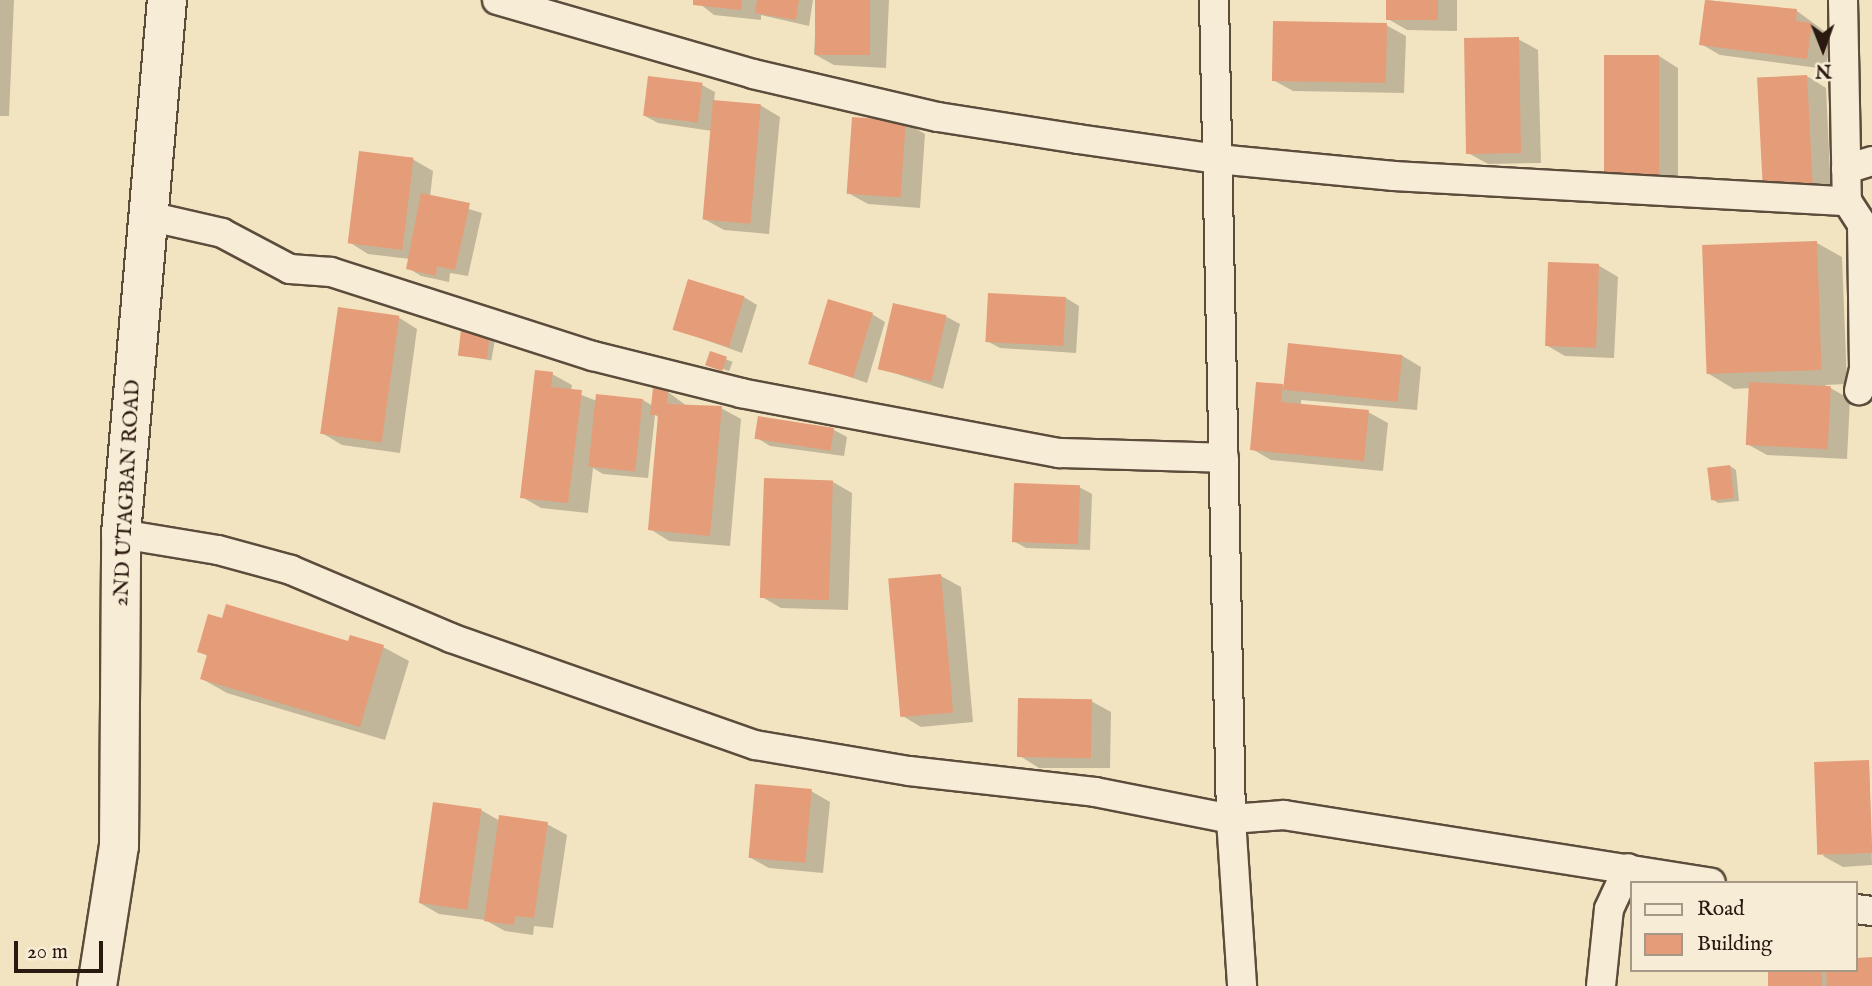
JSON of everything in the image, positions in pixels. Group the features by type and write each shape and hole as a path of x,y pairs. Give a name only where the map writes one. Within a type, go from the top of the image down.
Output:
{"street":[{"name":"2ND UTAGBAN ROAD","path":"97,986 119,846 121,534 167,0"},
{"path":"497,0 753,74 938,117 1217,159 1394,176 1847,201"},
{"path":"1214,0 1231,819 1242,986"},
{"path":"1843,0 1859,165 1847,201"},
{"path":"1847,201 1862,224 1864,369 1859,390"},
{"path":"148,216 222,233 290,269 331,272 593,356 741,393 1059,453 1224,458"},
{"path":"121,534 218,550 292,570 451,638 755,745 909,771 1095,792 1231,819 1284,815 1700,881"},
{"path":"1601,986 1609,909 1628,868"}],"building":[{"path":"693,0 742,0 741,10 693,5"},
{"path":"757,0 799,0 796,20 755,13"},
{"path":"815,0 870,0 870,55 815,55"},
{"path":"1386,0 1438,0 1438,20 1386,20"},
{"path":"1705,0 1797,9 1796,21 1812,23 1807,59 1699,45"},
{"path":"1273,21 1387,23 1386,83 1272,81"},
{"path":"1519,37 1521,153 1466,154 1464,38"},
{"path":"1604,55 1659,55 1659,175 1604,175"},
{"path":"1807,75 1813,183 1763,185 1757,78"},
{"path":"648,76 703,83 698,122 643,116"},
{"path":"713,100 761,104 750,224 703,220"},
{"path":"852,117 906,121 900,198 847,194"},
{"path":"359,151 414,158 402,250 348,243"},
{"path":"421,193 470,203 455,270 437,266 436,276 406,269"},
{"path":"1817,241 1822,370 1707,374 1702,245"},
{"path":"1548,262 1599,264 1596,348 1545,346"},
{"path":"688,279 744,296 729,347 673,330"},
{"path":"988,293 1066,297 1063,346 985,342"},
{"path":"828,299 873,313 853,378 808,364"},
{"path":"893,303 947,315 931,382 878,369"},
{"path":"338,307 399,316 382,442 320,434"},
{"path":"461,329 490,332 487,359 458,356"},
{"path":"1288,343 1402,355 1397,402 1283,390"},
{"path":"710,351 727,357 722,371 705,365"},
{"path":"535,370 553,372 551,387 582,390 568,503 520,498"},
{"path":"1256,382 1283,384 1281,402 1369,410 1364,461 1250,450"},
{"path":"1749,382 1831,386 1828,449 1746,445"},
{"path":"653,388 668,390 667,404 722,406 710,536 648,530 658,415 650,415"},
{"path":"596,394 643,399 635,472 588,467"},
{"path":"758,416 834,428 830,451 754,439"},
{"path":"1730,465 1734,498 1711,501 1707,468"},
{"path":"764,478 833,480 829,600 760,598"},
{"path":"1014,483 1080,485 1078,544 1012,542"},
{"path":"941,574 953,712 900,717 888,579"},
{"path":"226,604 348,641 350,635 384,645 360,727 200,679 207,655 197,652 208,614 222,618"},
{"path":"1018,698 1092,699 1091,758 1017,757"},
{"path":"1869,760 1872,853 1817,855 1814,762"},
{"path":"755,784 812,789 805,863 749,858"},
{"path":"433,802 482,809 467,910 419,903"},
{"path":"499,815 548,822 534,918 515,916 514,925 484,921"},
{"path":"1872,957 1872,986 1827,986 1826,972 1858,972 1858,958"},
{"path":"1768,972 1822,972 1822,986 1768,986"}]}
